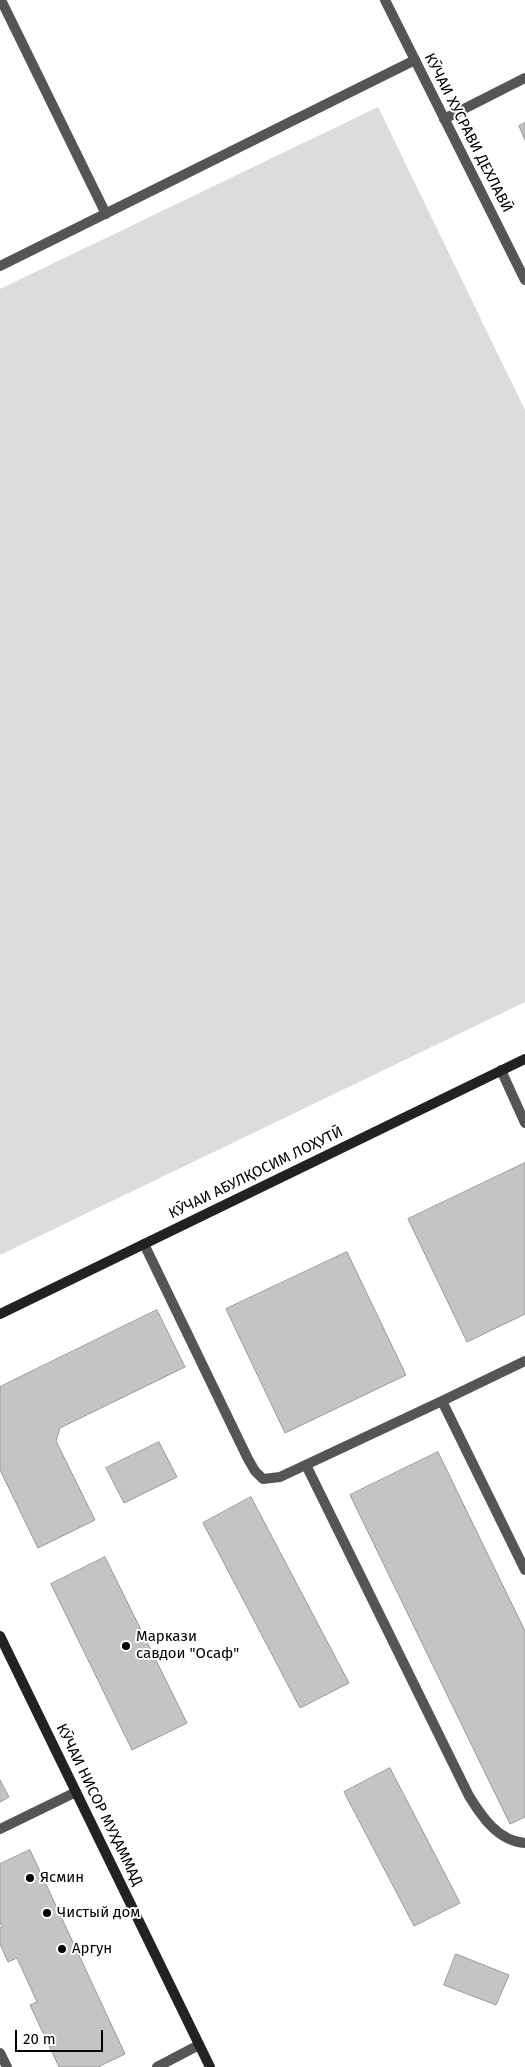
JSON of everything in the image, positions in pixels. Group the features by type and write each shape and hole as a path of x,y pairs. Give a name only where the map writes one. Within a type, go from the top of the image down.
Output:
{"street":[{"path":"2,0 106,214"},
{"name":"КӮЧАИ ХУСРАВИ ДЕХЛАВӢ","path":"385,0 525,280"},
{"path":"0,266 415,60"},
{"path":"444,119 525,78"},
{"name":"КӮЧАИ АБУЛҚОСИМ ЛОҲУТӢ","path":"0,1314 525,1059"},
{"path":"501,1070 525,1123"},
{"path":"144,1244 255,1471 263,1479 271,1480 306,1465 525,1362"},
{"path":"442,1401 525,1570"},
{"path":"306,1465 469,1796 491,1826 505,1838 525,1843"},
{"name":"КӮЧАИ НИСОР МУҲАММАД","path":"0,1636 210,2067"},
{"path":"0,1829 76,1792"},
{"path":"157,2067 199,2045"},
{"path":"0,2053 7,2067"}],"shaded area":[{"path":"378,107 525,410 525,1002 0,1255 0,289"}],"building":[{"path":"525,123 525,140 519,126"},
{"path":"525,1163 525,1314 467,1342 408,1219"},
{"path":"347,1252 406,1375 285,1433 226,1309"},
{"path":"157,1310 185,1367 60,1428 56,1441 95,1520 38,1548 0,1470 0,1387"},
{"path":"159,1442 177,1477 124,1503 106,1468"},
{"path":"438,1452 525,1631 525,1817 510,1824 350,1495"},
{"path":"251,1497 349,1683 300,1708 203,1523"},
{"path":"105,1557 187,1723 132,1750 51,1584"},
{"path":"390,1768 460,1903 414,1926 344,1792"},
{"path":"0,1780 9,1797 0,1802"},
{"path":"30,1850 125,2054 98,2067 59,2067 30,2005 37,2002 17,1958 8,1962 0,1944 0,1928 2,1927 0,1923 0,1864"},
{"path":"456,1954 509,1975 496,2005 444,1985"}],"place":[{"name":"Маркази савдои \"Осаф\"","path":"126,1646"},
{"name":"Ясмин","path":"30,1878"},
{"name":"Чистый дом","path":"47,1913"},
{"name":"Аргун","path":"62,1949"}]}
